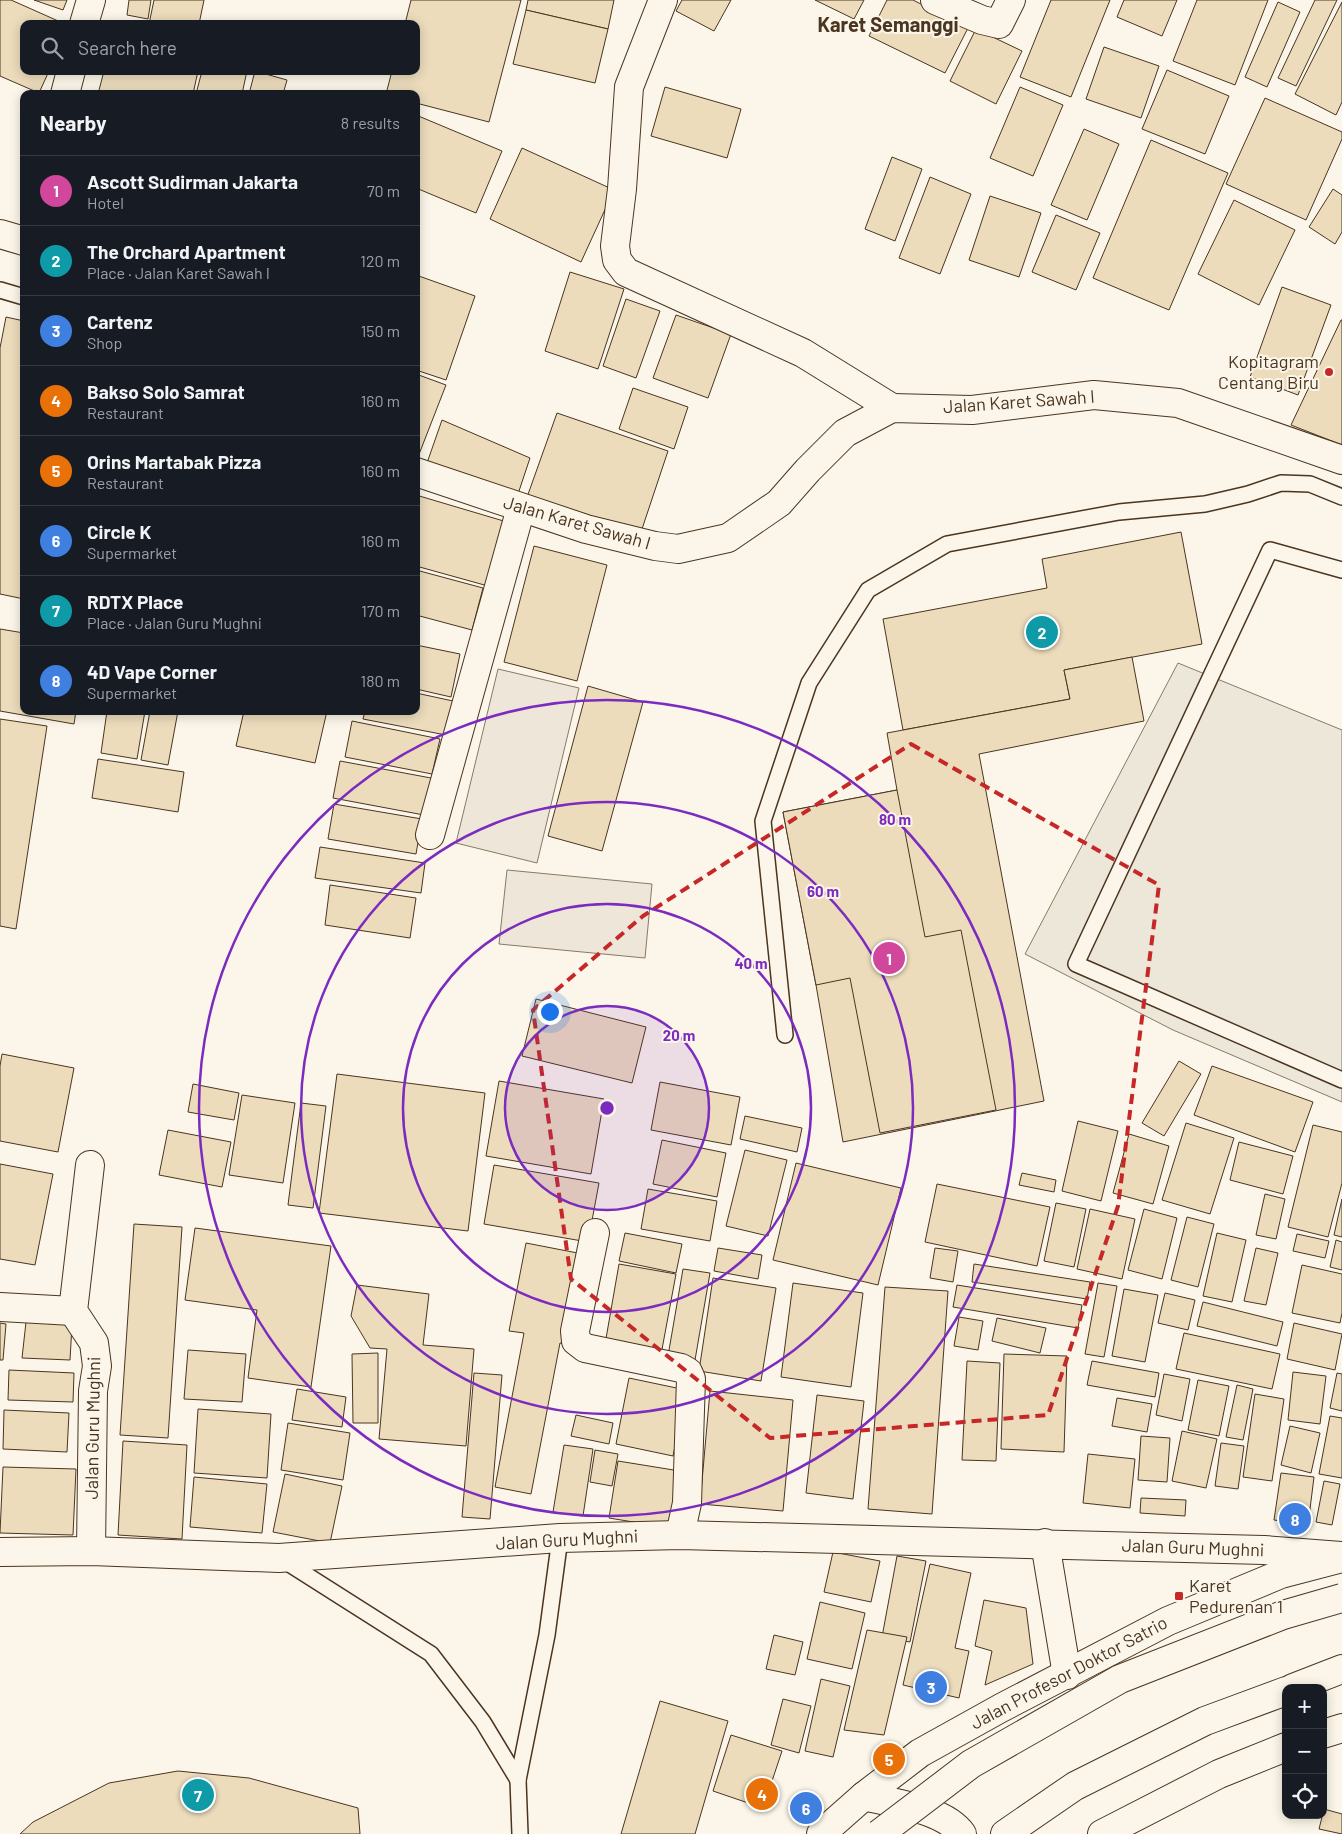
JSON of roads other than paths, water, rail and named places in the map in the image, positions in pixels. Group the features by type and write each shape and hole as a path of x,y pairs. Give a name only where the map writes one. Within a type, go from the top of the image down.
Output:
{"street":[{"path":"85,20 91,0"},
{"path":"663,0 629,87 622,190 615,246 617,260 626,272 803,352 892,408"},
{"path":"935,0 982,20 999,24 1011,0"},
{"path":"66,90 70,75"},
{"name":"Jalan Karet Sawah I","path":"420,473 586,529 655,546 678,549 728,538 779,503 808,470 845,433 892,408 972,410 1094,395 1178,403 1342,460"},
{"path":"430,835 521,508"},
{"path":"0,1307 73,1311 90,1165"},
{"path":"595,1233 575,1331 576,1341 585,1348 681,1368 688,1372 691,1379 687,1503 680,1535"},
{"name":"Jalan Guru Mughni","path":"73,1311 94,1343 97,1366 93,1391 91,1551"},
{"name":"Jalan Guru Mughni","path":"0,1552 91,1551 279,1558 560,1538 680,1535 1264,1550 1342,1557"},
{"path":"1045,1543 1067,1675"},
{"name":"Jalan Profesor Doktor Satrio","path":"821,1834 864,1796 920,1753 1000,1708 1067,1675 1168,1621 1281,1574 1342,1557"},
{"path":"878,1834 971,1764 1120,1679 1282,1615 1342,1598"},
{"path":"1303,1684 1342,1669"},
{"path":"1005,1834 1075,1786 1206,1721 1282,1692"},
{"path":"1327,1733 1342,1728"},
{"path":"1102,1834 1220,1774 1282,1749"},
{"path":"864,1796 936,1814 957,1827 962,1834"}],"lane":[{"path":"0,290 20,296"},
{"path":"785,1036 763,821 809,683 868,590 947,544 1119,512 1205,504 1248,494 1280,483 1310,484 1342,497"},
{"path":"1342,570 1270,550 1076,964 1342,1080"},
{"path":"520,1834 518,1780 547,1635 560,1538"},
{"path":"279,1558 431,1654 482,1722 518,1780"}],"place":[{"name":"Kopitagram Centang Biru","path":"1329,372"},
{"name":"The Orchard Apartment","path":"1042,632"},
{"name":"Ascott Sudirman Jakarta","path":"889,958"},
{"name":"4D Vape Corner","path":"1295,1519"},
{"name":"Karet Pedurenan 1","path":"1179,1596"},
{"name":"Cartenz","path":"931,1687"},
{"name":"Orins Martabak Pizza","path":"889,1759"},
{"name":"Bakso Solo Samrat","path":"762,1794"},
{"name":"RDTX Place","path":"198,1795"},
{"name":"Circle K","path":"806,1808"}],"district":[{"name":"Karet Semanggi","path":"888,25"}]}
